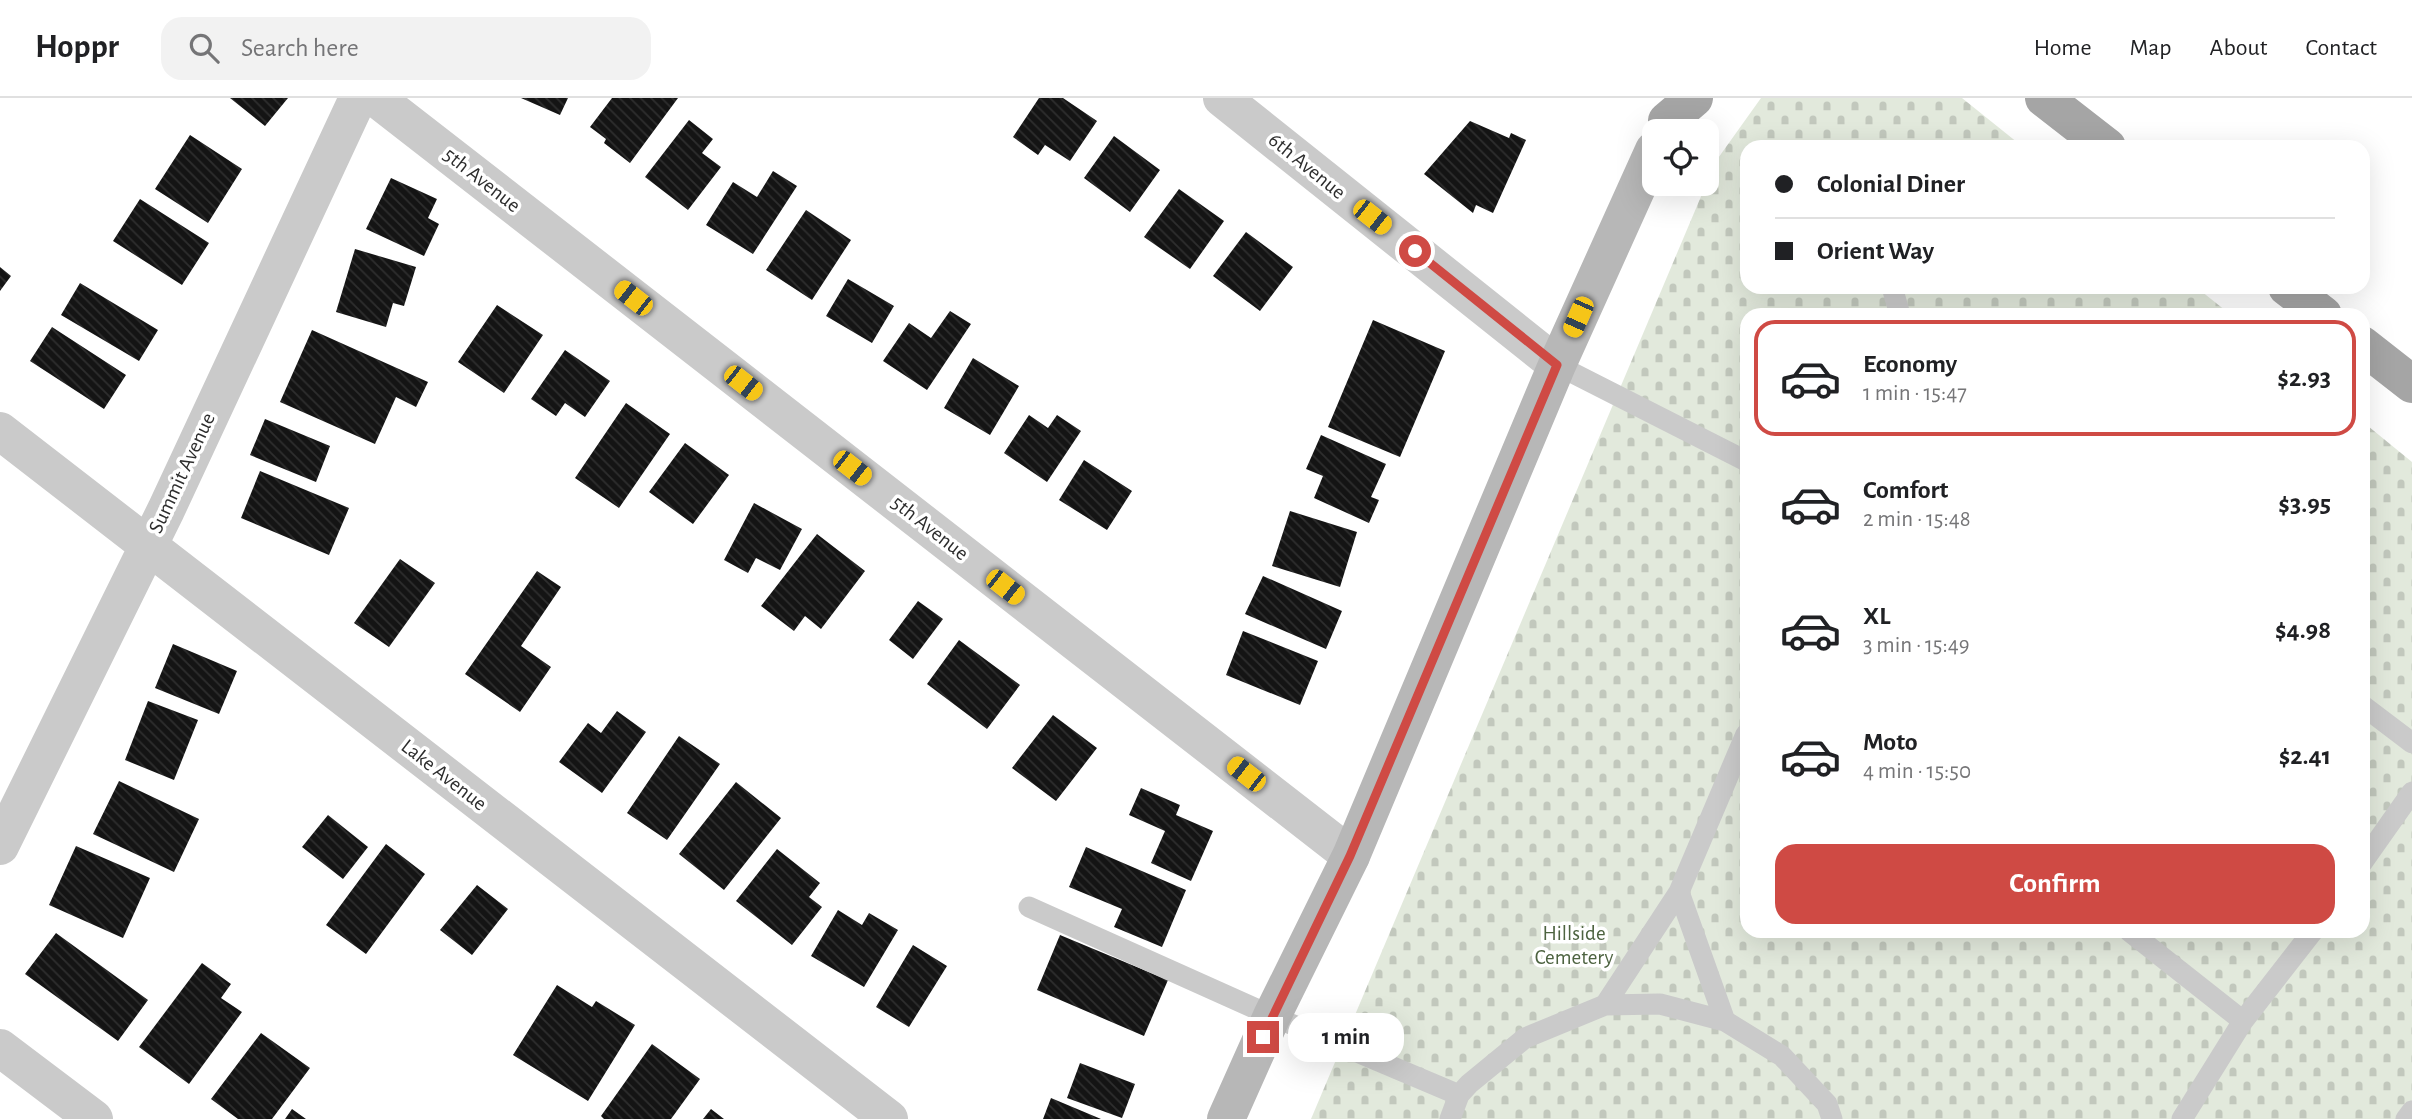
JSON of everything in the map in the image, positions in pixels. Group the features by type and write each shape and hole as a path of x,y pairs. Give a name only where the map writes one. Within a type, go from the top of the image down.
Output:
{"main road":[{"path":"2044,98 2098,140"},
{"path":"2296,294 2314,308"},
{"path":"2370,351 2412,384"}],"street":[{"name":"Summit Avenue","path":"0,846 148,545 358,98"},
{"name":"5th Avenue","path":"376,98 1350,856"},
{"name":"6th Avenue","path":"1223,98 1557,365"},
{"path":"1226,1119 1272,1016 1350,856 1557,365 1642,182"},
{"name":"Lake Avenue","path":"0,431 889,1119"},
{"path":"0,1048 94,1119"}],"lane":[{"path":"1557,365 1740,458"},
{"path":"2370,711 2412,743"},
{"path":"1605,1005 1679,892 1740,748"},
{"path":"2370,852 2412,792"},
{"path":"1679,892 1725,1021"},
{"path":"1028,907 1272,1016 1459,1095"},
{"path":"2138,938 2244,1021"},
{"path":"2182,1119 2244,1021 2308,938"},
{"path":"1450,1119 1459,1095 1469,1084 1525,1038 1605,1005 1660,1004 1725,1021 1782,1056 1827,1104 1832,1119"},
{"path":"2406,1119 2412,1111"}],"green space":[{"name":"Hillside Cemetery","path":"1761,98 1962,98 2014,140 1740,140 1740,294 2205,294 2222,308 1740,308 1740,938 2370,938 2370,428 2412,462 2412,1119 1311,1119 1701,196 1719,196 1719,157"}],"building":[{"path":"230,98 288,98 265,126"},
{"path":"521,98 568,98 560,115"},
{"path":"612,98 678,98 630,163 604,143 606,139 590,127"},
{"path":"1039,98 1063,98 1097,121 1070,161 1045,145 1038,155 1013,137"},
{"path":"689,120 713,139 702,153 721,167 688,210 645,177"},
{"path":"1470,121 1509,138 1511,133 1526,140 1493,213 1476,205 1473,213 1424,174"},
{"path":"190,135 242,169 208,223 155,189"},
{"path":"1114,136 1160,170 1130,212 1084,178"},
{"path":"773,171 797,186 753,254 706,225 733,182 757,197"},
{"path":"391,178 437,199 428,218 439,224 424,256 366,229"},
{"path":"1179,189 1224,221 1190,269 1144,237"},
{"path":"140,199 209,243 182,285 113,241"},
{"path":"806,210 851,240 812,300 766,270"},
{"path":"1246,232 1293,267 1260,311 1213,276"},
{"path":"355,249 416,267 404,306 393,303 386,327 336,312"},
{"path":"0,267 11,276 0,291"},
{"path":"848,279 894,306 872,343 826,316"},
{"path":"80,283 158,330 139,361 61,315"},
{"path":"497,305 543,335 504,393 458,362"},
{"path":"950,311 971,324 927,390 883,361 909,323 931,338"},
{"path":"1373,320 1445,351 1400,457 1328,427"},
{"path":"52,327 126,375 104,409 30,361"},
{"path":"312,330 428,382 416,407 396,397 375,444 280,402"},
{"path":"565,350 610,381 585,417 565,403 556,416 531,399"},
{"path":"973,358 1019,386 990,435 944,408"},
{"path":"626,403 670,434 619,508 575,478"},
{"path":"1029,415 1048,428 1057,415 1081,431 1047,482 1004,453"},
{"path":"265,419 330,446 316,482 250,455"},
{"path":"1321,435 1386,464 1371,497 1379,500 1369,523 1314,498 1323,476 1306,469"},
{"path":"685,443 729,475 693,524 649,492"},
{"path":"1084,460 1132,491 1107,530 1059,500"},
{"path":"260,471 349,508 329,555 241,518"},
{"path":"754,503 802,529 780,570 756,558 748,573 724,560"},
{"path":"1290,511 1357,532 1340,587 1272,566"},
{"path":"817,534 865,571 821,629 805,616 794,631 761,606"},
{"path":"400,559 435,583 389,647 354,623"},
{"path":"537,571 561,587 521,646 551,667 520,712 465,674"},
{"path":"1263,576 1342,611 1326,649 1245,614"},
{"path":"918,601 943,619 913,659 889,640"},
{"path":"1243,631 1318,661 1300,705 1226,675"},
{"path":"959,640 1020,685 987,729 927,684"},
{"path":"173,644 237,671 219,714 155,688"},
{"path":"148,701 198,720 174,780 125,760"},
{"path":"617,711 646,732 602,793 559,762 588,723 601,733"},
{"path":"1053,715 1097,748 1056,801 1012,768"},
{"path":"679,736 720,764 667,840 627,813"},
{"path":"119,781 199,819 174,872 93,834"},
{"path":"736,782 781,818 724,890 679,854"},
{"path":"1141,788 1180,805 1176,815 1213,831 1191,881 1151,863 1165,831 1129,815"},
{"path":"328,815 368,847 343,879 302,847"},
{"path":"386,844 425,874 366,954 326,925"},
{"path":"76,846 150,878 123,938 49,905"},
{"path":"1086,847 1186,890 1162,947 1114,927 1122,909 1069,887"},
{"path":"777,849 820,883 809,897 822,907 792,945 736,901"},
{"path":"477,885 508,909 472,955 440,930"},
{"path":"838,910 862,925 869,913 898,930 864,987 811,956"},
{"path":"56,933 148,1000 118,1041 25,974"},
{"path":"1060,935 1168,980 1144,1036 1037,990"},
{"path":"913,945 947,966 909,1027 876,1007"},
{"path":"202,963 231,984 221,998 242,1012 189,1084 139,1047"},
{"path":"557,985 592,1007 596,1001 635,1025 588,1101 513,1055"},
{"path":"261,1033 310,1068 272,1119 238,1119 211,1099"},
{"path":"652,1044 700,1079 671,1119 604,1119 601,1116"},
{"path":"1080,1063 1135,1084 1122,1118 1067,1098"},
{"path":"1051,1098 1101,1119 1043,1119"},
{"path":"292,1109 306,1119 285,1119"},
{"path":"711,1109 724,1119 703,1119"}],"route":[{"path":"1263,1037 1350,856 1557,365 1415,251"}]}
